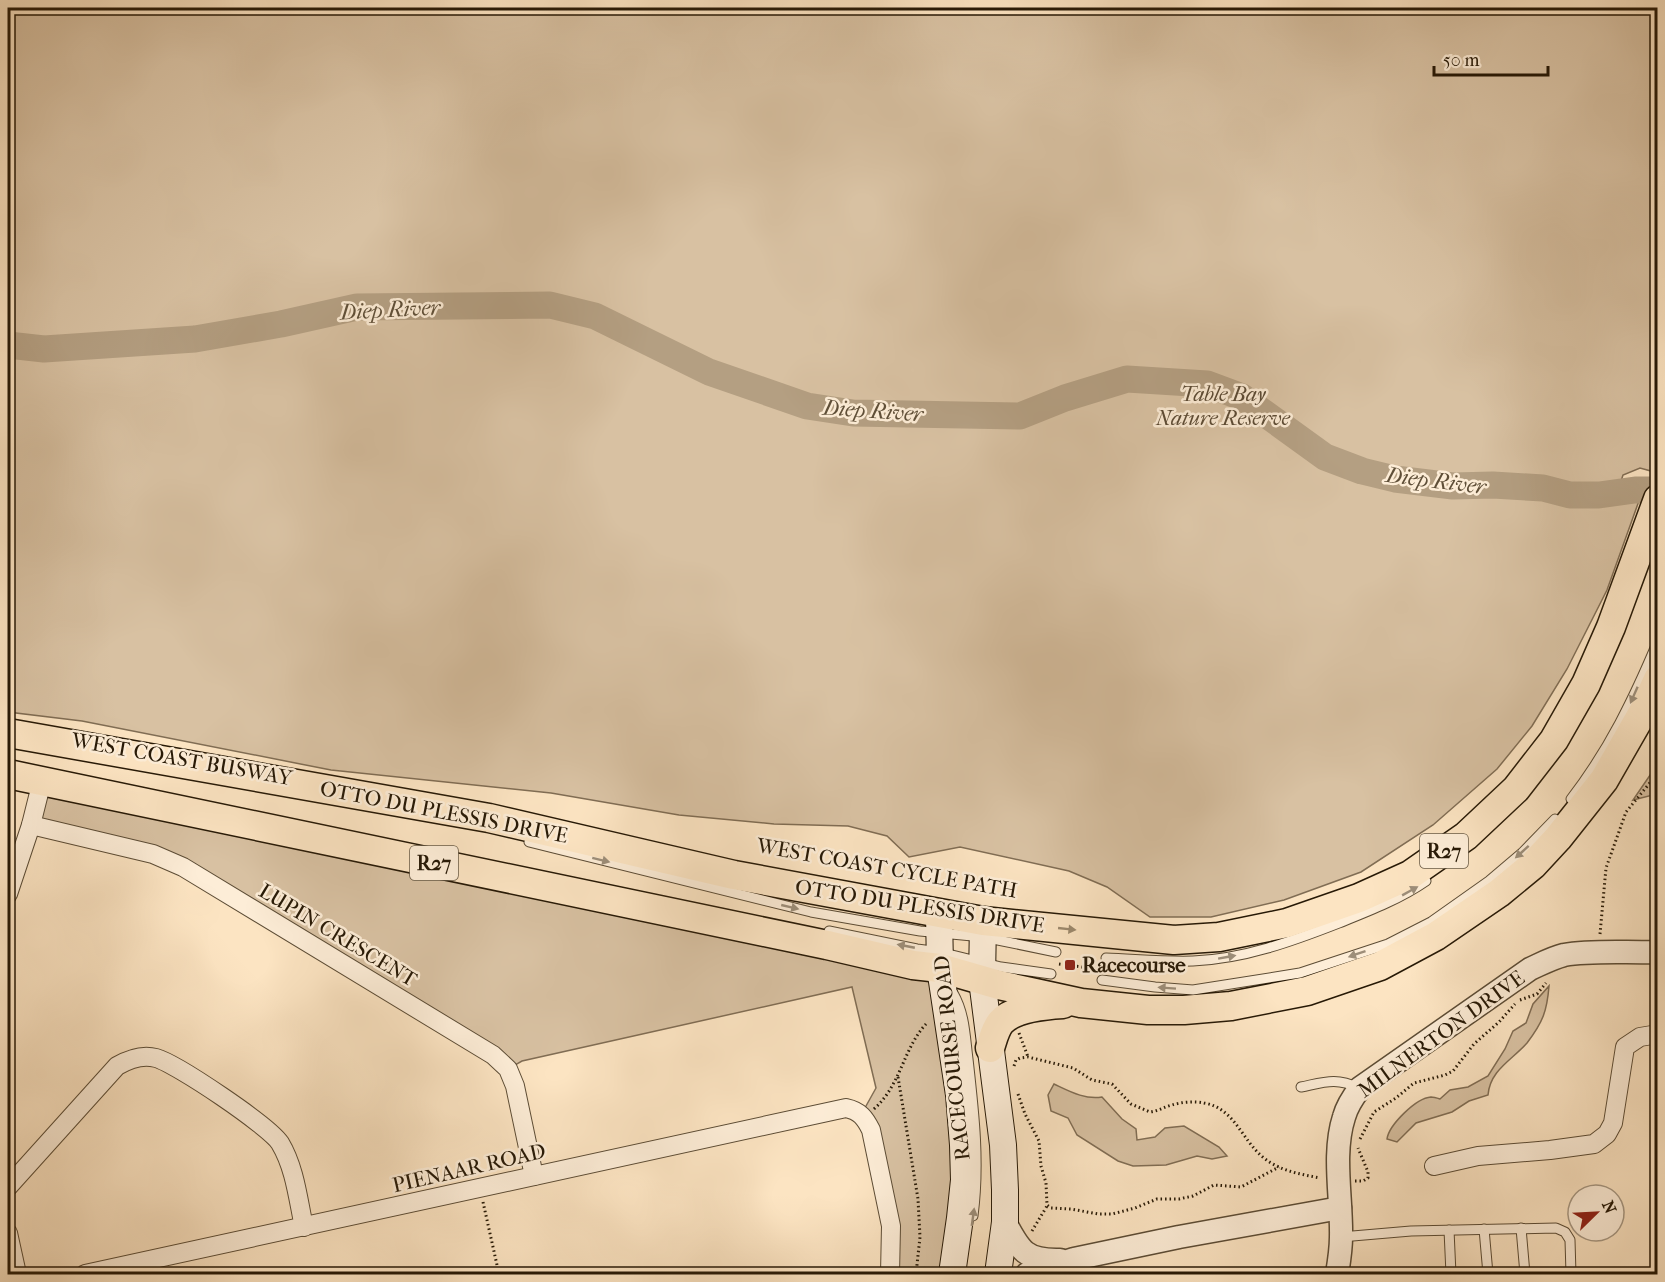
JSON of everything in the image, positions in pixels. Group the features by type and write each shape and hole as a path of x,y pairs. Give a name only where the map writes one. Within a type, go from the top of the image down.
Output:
{"main road":[{"name":"OTTO DU PLESSIS DRIVE","path":"8,774 827,945 913,965 940,941 983,929 1174,940 1219,937 1287,923 1359,898 1410,874 1466,836 1516,789 1554,740 1586,684 1611,627 1658,499"},
{"name":"OTTO DU PLESSIS DRIVE","path":"8,733 489,819 734,875 940,941 982,971 1081,1003 1148,1010 1184,1010 1231,1006 1307,991 1380,966 1436,936 1508,886 1533,865 1558,838 1604,780 1643,712 1658,679"},
{"name":"RACECOURSE ROAD","path":"983,929 985,1056 1003,1145 1005,1222 998,1275"},
{"name":"RACECOURSE ROAD","path":"940,941 963,1145 964,1180 952,1275"},
{"path":"985,1056 1000,1023 1012,1014 1049,1005 1081,1003"}],"street":[{"path":"8,894 31,825 42,781"},
{"name":"LUPIN CRESCENT","path":"31,825 153,854 183,867 493,1055 508,1069 515,1086 534,1176"},
{"name":"MILNERTON DRIVE","path":"1337,1275 1341,1237 1340,1134 1344,1115 1360,1088 1538,965 1570,955 1658,952"},
{"path":"1434,1166 1478,1156 1594,1144 1607,1134 1613,1123 1625,1047 1640,1037 1658,1034"},
{"path":"8,1187 117,1066 127,1060 141,1057 155,1058 172,1065 250,1116 278,1140 289,1160 304,1227"},
{"name":"PIENAAR ROAD","path":"85,1275 846,1108 863,1116"},
{"path":"863,1116 871,1130 876,1149 891,1226 890,1275"},
{"path":"1027,1275 1074,1259 1179,1237 1340,1208"},
{"path":"1005,1222 1014,1240 1023,1251 1034,1257 1044,1260 1074,1259"},
{"path":"8,1233 16,1275"}],"lane":[{"path":"1101,980 1193,990 1300,973 1388,944 1431,922 1489,881 1550,826 1592,771 1628,709 1658,641"},
{"path":"525,841 811,912 940,941"},
{"path":"1106,958 1194,961 1220,959 1256,951 1293,941 1367,912 1416,888 1436,874"},
{"path":"819,929 917,949 940,941"},
{"path":"983,929 1056,952"},
{"path":"940,941 962,1011 974,1111 977,1166 971,1228"},
{"path":"982,971 1001,967 1051,974"},
{"path":"985,1056 989,1111"},
{"path":"1301,1087 1337,1081 1360,1088"},
{"path":"994,1157 995,1191"},
{"path":"1521,1228 1525,1275"},
{"path":"1341,1237 1411,1231 1556,1228 1565,1232 1570,1240 1571,1275"},
{"path":"1484,1229 1488,1275"},
{"path":"1449,1230 1451,1275"}],"path":[{"path":"1600,934 1606,868 1626,812 1658,773"},
{"path":"1351,1182 1368,1178 1358,1146 1360,1136 1374,1113 1414,1083 1452,1071 1474,1044 1518,1001 1537,994 1552,976"},
{"path":"863,1116 886,1097 898,1077 917,1033 926,1024"},
{"path":"1017,1031 1028,1057"},
{"path":"1014,1067 1016,1060 1028,1057 1073,1068 1092,1080 1112,1084 1131,1104 1150,1112 1172,1105 1201,1102 1216,1107 1233,1119 1258,1153 1279,1167 1290,1172 1328,1180"},
{"path":"898,1077 918,1200 920,1237 916,1275"},
{"path":"1017,1092 1024,1114 1039,1141 1041,1166 1046,1183 1047,1206 1034,1226 1031,1237"},
{"path":"1047,1206 1112,1214 1156,1199 1179,1199 1193,1196 1214,1185 1240,1187 1279,1167"},
{"path":"481,1189 498,1275"}],"green space":[{"name":"Table Bay Nature Reserve","path":"8,8 1657,8 1657,453 1651,471 1640,468 1623,475 1614,502 1640,498 1607,590 1567,669 1532,726 1497,769 1433,825 1361,872 1284,900 1211,917 1150,917 1107,887 1069,871 960,847 909,857 887,836 848,826 774,824 679,815 551,793 331,770 82,721 8,712"},
{"path":"1657,765 1657,794 1633,800"},
{"path":"42,781 940,968 959,1095 952,1274 890,1274 891,1253 861,1115 876,1088 852,987 522,1061 508,1069 183,867 31,825"},
{"path":"1549,986 1547,1002 1537,1029 1527,1043 1497,1072 1488,1095 1469,1101 1452,1112 1416,1123 1397,1142 1387,1139 1398,1120 1418,1102 1431,1097 1440,1099 1450,1090 1468,1087 1488,1076 1513,1031 1526,1023 1533,1004"},
{"path":"1054,1084 1083,1096 1102,1097 1122,1119 1136,1129 1137,1140 1155,1137 1165,1128 1184,1126 1219,1147 1227,1156 1212,1159 1197,1156 1166,1165 1133,1166 1118,1161 1077,1135 1068,1118 1051,1111 1048,1095"}],"waterway":[{"name":"Diep River","path":"8,345 44,349 195,339 281,324 357,307 550,305 595,316 709,372 807,406 853,413 1020,416 1065,398 1127,379 1207,384 1242,397 1325,457 1362,471 1395,479 1453,486 1493,485 1543,488 1570,495 1658,490"}],"place":[{"name":"Racecourse","path":"1070,965"}]}
